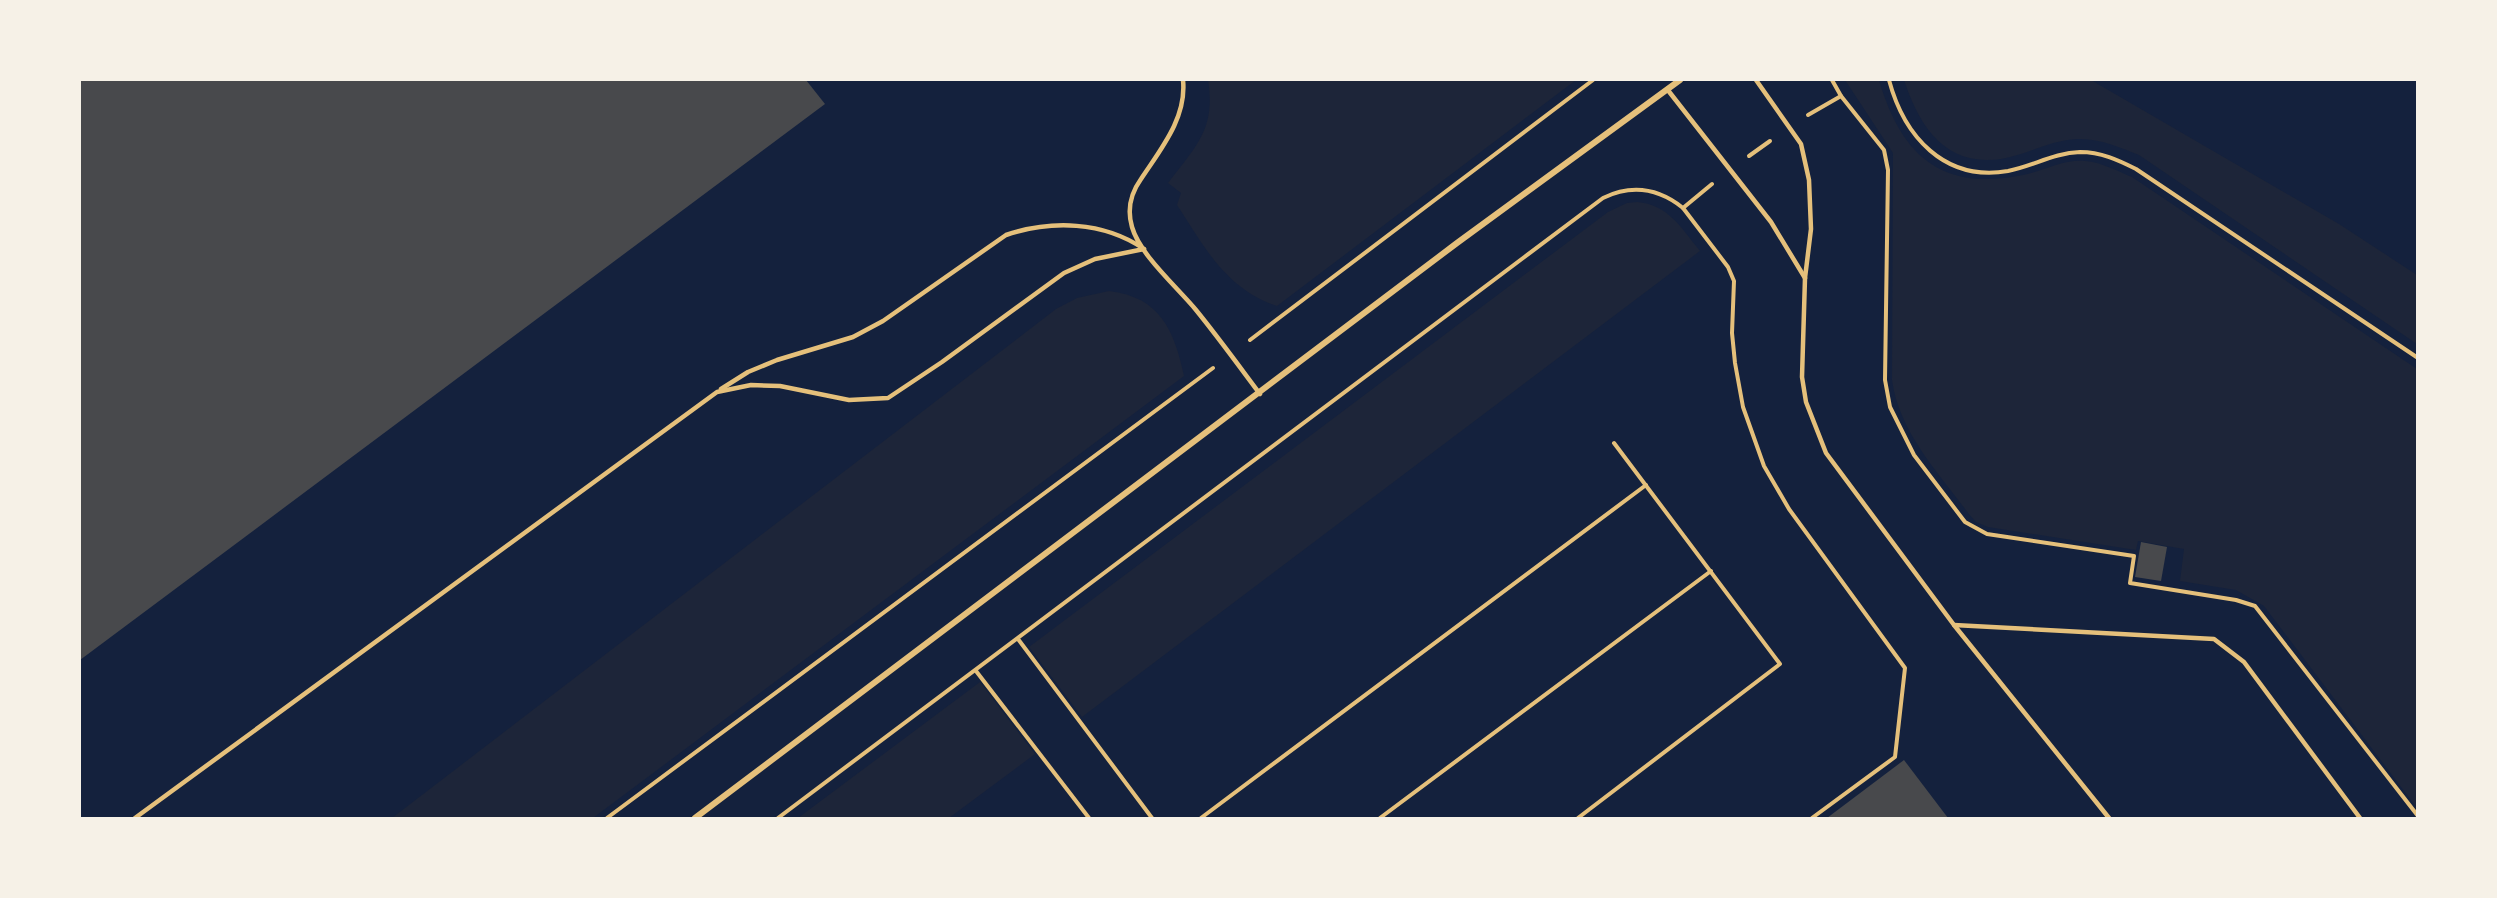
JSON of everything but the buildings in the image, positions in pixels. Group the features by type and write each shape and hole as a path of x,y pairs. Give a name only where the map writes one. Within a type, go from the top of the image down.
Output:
{"street":[{"path":"695,819 1260,394 1456,243 1680,80"}],"lane":[{"path":"1183,80 1179,110 1170,136 1141,179 1130,201 1129,214 1132,229 1144,249 1260,394"},
{"path":"1756,80 1801,144 1809,180 1811,229 1805,278 1802,377 1806,402 1826,453 1954,624 2109,819"},
{"path":"1667,89 1771,222 1805,278"},
{"path":"135,819 717,392 748,372 777,360 853,337 883,321 1006,234 1026,228 1091,226 1128,238 1144,249"},
{"path":"717,392 752,385 780,386 849,400 888,398 942,362 1064,273 1095,259 1144,249"},
{"path":"1954,624 2214,639 2244,662 2360,819"}],"path":[{"path":"606,819 1230,355 1593,80"},
{"path":"1832,80 1841,96 1884,150 1888,170 1885,380 1890,407 1914,455 1965,522 1987,534 2134,556 2130,584 2236,600 2255,606 2418,816"},
{"path":"1889,80 1900,114 1909,128 1919,142 1941,158 1969,169 1988,171 2027,167 2061,154 2098,154 2117,159 2136,169 2418,358"},
{"path":"1683,208 1789,127 1841,96"},
{"path":"778,819 1603,198 1616,192 1638,189 1653,190 1670,198 1683,208 1728,267 1734,281 1732,333 1735,363 1743,407 1764,466 1789,509 1905,668 1895,757 1812,819"},
{"path":"1578,819 1780,663 1614,443"},
{"path":"1201,819 1646,485"},
{"path":"1380,819 1711,571"},
{"path":"1018,639 1152,819"},
{"path":"976,671 1089,819"}],"shaded area":[{"path":"1208,80 1576,80 1277,306 1259,299 1244,289 1218,265 1177,205 1181,193 1168,183 1195,147 1206,124 1210,97"},
{"path":"1845,80 1879,80 1899,129 1913,148 1928,162 1947,172 1969,178 1994,179 2023,175 2061,163 2085,161 2103,165 2132,177 2417,369 2417,808 2264,606 2236,590 2180,581 2184,549 2138,541 2136,550 1988,527 1976,522 1968,513 1921,451 1896,399 1892,380 1893,153"},
{"path":"1904,80 2091,80 2339,224 2417,275 2417,344 2139,155 2109,144 2077,139 2058,142 2001,159 1981,160 1964,156 1949,149 1926,127"},
{"path":"1637,202 1657,207 1666,213 1700,251 1082,717 1029,647 1608,212 1627,203"},
{"path":"1109,291 1141,300 1162,318 1175,344 1184,376 593,818 392,818 1056,309 1077,298"},
{"path":"980,682 1035,754 949,818 798,818"}]}
